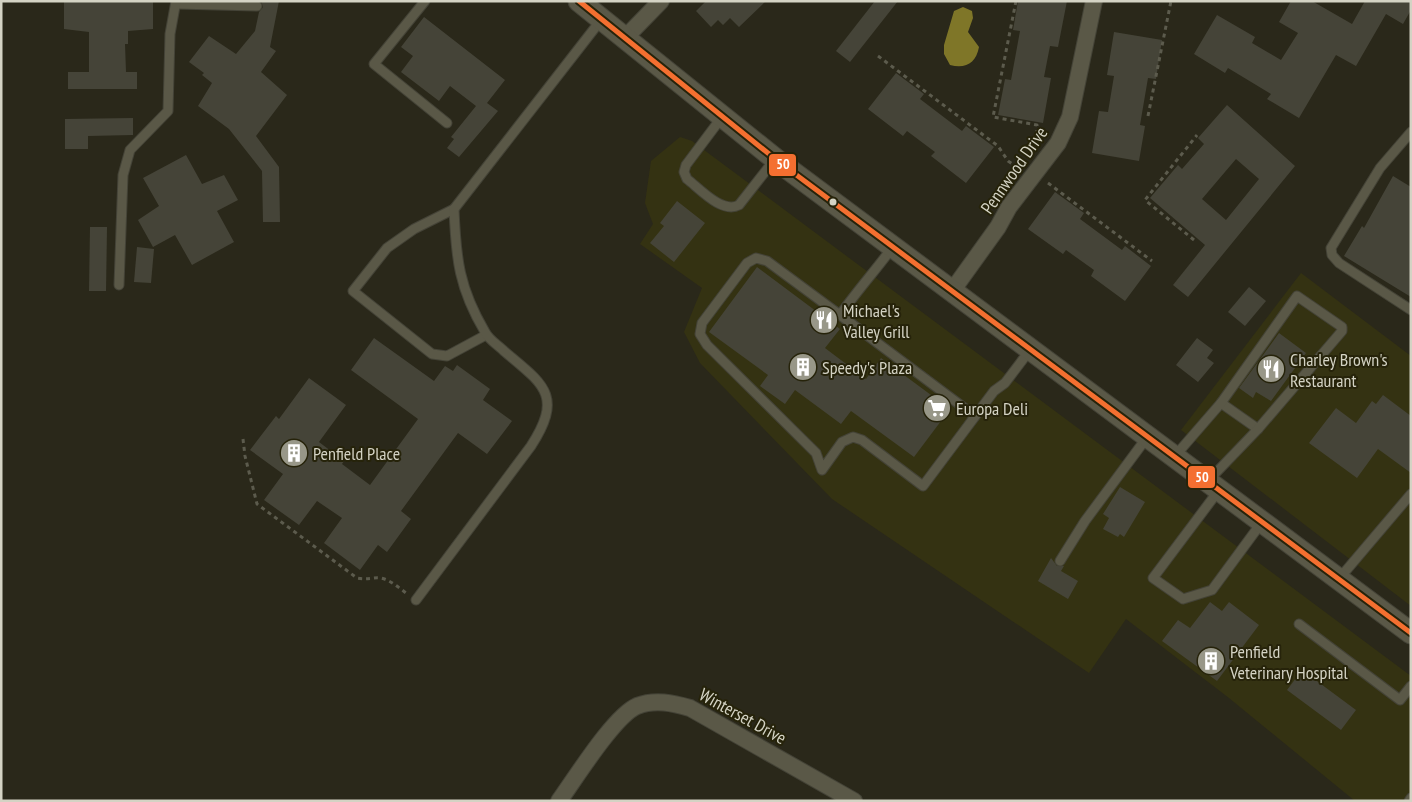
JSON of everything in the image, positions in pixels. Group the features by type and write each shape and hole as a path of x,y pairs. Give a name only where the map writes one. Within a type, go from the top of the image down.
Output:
{"street":[{"path":"624,39 661,1"},
{"name":"Pennwood Drive","path":"952,291 998,227 1009,206 1058,143 1070,117 1094,1"},
{"path":"582,3 600,20 775,159 892,248 1175,456 1411,633"},
{"name":"Winterset Drive","path":"559,801 622,717 636,706 652,702 671,702 690,708 854,801"}],"lane":[{"path":"425,1 374,64 447,123"},
{"path":"119,285 123,175 130,150 168,111 170,34 176,3 257,6"},
{"path":"486,335 446,356 432,354 353,292 386,248 414,229 454,209 600,20"},
{"path":"722,117 686,165 684,172 687,179 724,208 732,208 738,205 775,159"},
{"path":"1411,132 1380,168 1331,248 1332,256 1339,263 1411,310"},
{"path":"416,600 544,426 549,402 539,381 486,335 468,302 456,261 454,209"},
{"path":"840,315 866,278 875,271 892,248"},
{"path":"975,416 767,261 756,258 747,263 702,323 700,334 707,346 816,453 822,470 842,442 852,437 862,440 923,486 994,391 1005,383 1030,350"},
{"path":"1175,456 1221,403 1297,296 1342,327 1342,331 1258,429 1214,485 1153,578 1183,599 1212,590 1262,522"},
{"path":"1221,403 1258,429"},
{"path":"1060,561 1085,521 1148,436"},
{"path":"1338,580 1411,494"},
{"path":"1299,624 1400,700 1411,686"}],"path":[{"path":"1016,1 993,116 1037,126 1037,131 1058,143"},
{"path":"1148,116 1172,1"},
{"path":"878,56 998,146 1008,161 1021,169"},
{"path":"1194,240 1145,200 1198,135"},
{"path":"1046,182 1152,261"},
{"path":"244,439 244,456 256,504 357,578 369,580 380,578 389,581 416,600"}],"shaded area":[{"path":"963,7 972,11 973,18 968,32 979,47 978,53 969,64 961,66 950,65 944,54 944,45 954,11"},
{"path":"680,137 692,141 1411,676 1411,801 1355,801 1229,698 1126,619 1089,673 832,499 700,363 684,332 702,288 640,244 653,224 645,203 651,161"},
{"path":"1301,273 1411,356 1411,606 1181,430"}],"building":[{"path":"64,1 153,1 153,29 128,31 128,44 125,44 126,72 137,72 137,89 68,89 68,72 89,72 89,32 64,29"},
{"path":"261,1 279,1 270,47 276,51 261,72 287,95 256,136 279,167 280,222 263,222 262,171 229,129 198,106 212,83 202,75 204,73 189,62 209,36 236,54 255,31 259,12 263,7"},
{"path":"706,1 766,1 739,27 730,18 723,25 718,20 711,27 696,11"},
{"path":"875,1 898,1 850,62 836,51"},
{"path":"1018,1 1067,1 1058,47 1050,46 1044,77 1051,78 1043,123 998,115 1005,79 1011,80 1020,31 1013,30"},
{"path":"1291,1 1312,1 1352,24 1365,1 1411,1 1411,10 1403,24 1386,14 1356,66 1336,55 1299,118 1267,99 1271,94 1228,68 1225,73 1194,54 1217,15 1255,37 1252,43 1281,60 1298,33 1279,22"},
{"path":"424,17 505,80 487,103 498,111 459,157 447,148 454,139 451,137 476,106 450,86 439,101 401,72 413,56 401,47"},
{"path":"1114,32 1162,40 1156,79 1148,78 1140,125 1145,126 1139,161 1092,153 1099,111 1108,112 1114,76 1107,75"},
{"path":"896,73 924,94 920,99 962,131 966,126 994,147 966,183 931,156 935,152 907,131 903,136 868,109"},
{"path":"1227,105 1295,166 1188,297 1173,285 1205,245 1150,198 1178,165 1182,169 1204,144 1198,138","holes":["1236,159 1259,179 1226,220 1202,199"]},
{"path":"133,118 133,135 88,136 88,149 65,149 65,119"},
{"path":"186,155 202,184 224,175 238,200 217,211 234,242 192,265 175,235 153,247 138,220 159,206 143,178"},
{"path":"1393,176 1411,187 1411,297 1344,256 1362,226 1364,228"},
{"path":"1055,192 1084,213 1080,219 1122,250 1125,246 1151,266 1125,301 1091,276 1094,270 1066,250 1063,254 1028,229"},
{"path":"677,201 705,223 674,262 650,243 664,226 660,223"},
{"path":"90,227 107,227 106,291 89,291"},
{"path":"137,247 154,249 151,283 134,282"},
{"name":"Speedy's Plaza","path":"757,267 840,329 825,348 866,379 881,358 950,409 914,457 851,411 841,424 795,390 785,404 760,386 768,375 709,332"},
{"path":"1249,287 1266,301 1245,326 1228,312"},
{"name":"Charley Brown's Restaurant","path":"1279,333 1306,353 1271,401 1256,392 1253,398 1239,388"},
{"name":"Penfield Place","path":"374,338 434,381 445,366 453,371 457,365 490,389 483,400 512,421 487,454 458,433 401,511 411,519 387,552 378,545 360,570 324,543 342,518 317,501 299,525 264,500 283,474 250,450 276,416 279,419 309,378 346,405 319,442 344,461 342,464 370,485 418,419 351,370"},
{"path":"1197,338 1213,350 1207,358 1214,363 1198,382 1176,365"},
{"path":"1383,395 1411,416 1411,473 1378,449 1357,478 1309,443 1336,408 1356,423 1372,401 1376,404"},
{"path":"1120,487 1145,502 1124,537 1120,534 1118,537 1103,529 1109,518 1103,514"},
{"path":"1051,558 1057,566 1064,566 1061,571 1078,581 1068,599 1038,581"},
{"name":"Penfield Veterinary Hospital","path":"1210,602 1222,611 1229,602 1259,625 1217,681 1162,641 1178,620 1190,628"},
{"path":"1302,670 1356,710 1341,730 1287,690"}],"transit line":[{"name":"50","path":"579,1 779,162 1411,633"}],"place":[{"name":"Michael's Valley Grill","path":"824,320"},
{"name":"Speedy's Plaza","path":"803,367"},
{"name":"Charley Brown's Restaurant","path":"1271,369"},
{"name":"Europa Deli","path":"937,408"},
{"name":"Penfield Place","path":"294,453"},
{"name":"Penfield Veterinary Hospital","path":"1211,661"}]}
